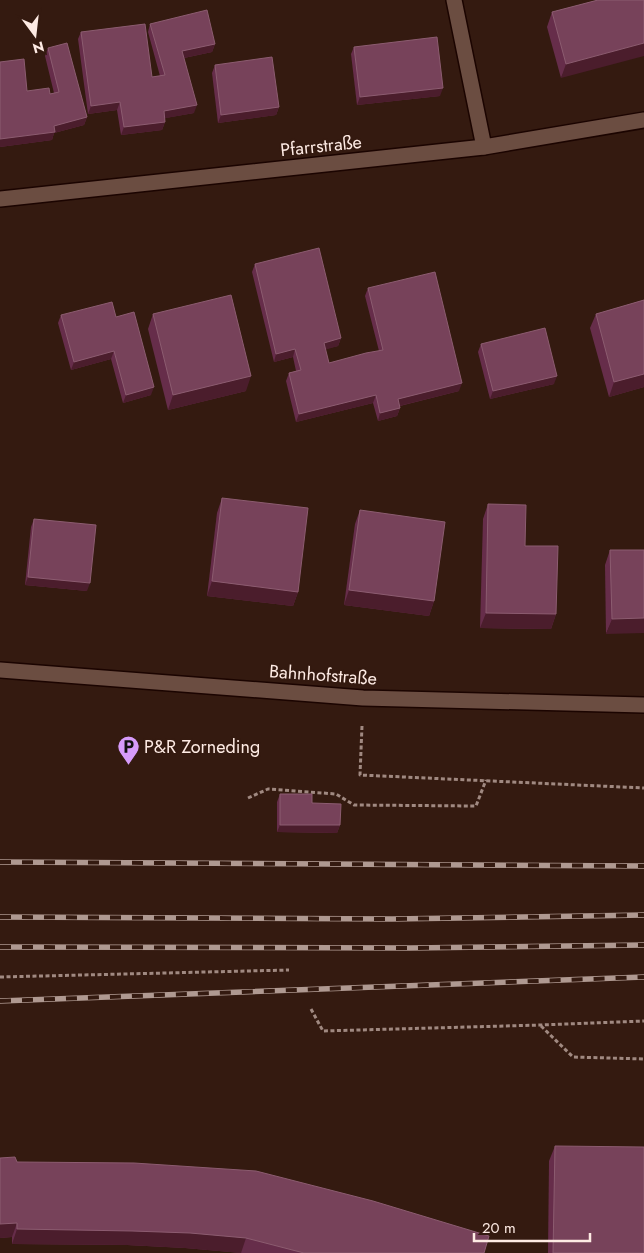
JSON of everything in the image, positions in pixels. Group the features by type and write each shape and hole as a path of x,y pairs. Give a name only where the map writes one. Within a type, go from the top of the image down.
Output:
{"street":[{"path":"454,0 484,147"},
{"name":"Pfarrstraße","path":"0,199 484,147 644,120"},
{"name":"Bahnhofstraße","path":"0,670 363,698 644,705"}],"path":[{"path":"363,698 360,776 644,788"},
{"path":"248,798 268,789 336,794 354,805 476,806 486,780"},
{"path":"0,976 289,970"},
{"path":"311,1009 322,1030 644,1021"},
{"path":"541,1025 573,1057 644,1059"}],"building":[{"path":"598,0 644,0 644,43 566,64 552,12"},
{"path":"207,10 215,44 182,51 197,105 164,111 165,122 124,127 120,102 91,106 81,32 145,24 152,77 165,75 150,24"},
{"path":"437,37 443,88 360,97 354,47"},
{"path":"67,43 87,117 54,126 55,132 0,139 0,62 24,59 27,91 49,88 50,94 59,92 48,48"},
{"path":"272,57 279,107 221,115 215,65"},
{"path":"319,248 341,338 324,343 329,363 383,350 368,288 435,272 462,383 398,399 400,408 380,413 376,395 299,414 289,373 301,370 295,349 276,354 255,264"},
{"path":"231,295 251,376 173,395 153,314"},
{"path":"644,300 644,374 614,382 596,314"},
{"path":"112,302 116,317 134,312 154,387 126,395 114,351 74,362 61,315"},
{"path":"545,328 557,376 493,391 481,344"},
{"path":"222,498 308,508 298,592 212,581"},
{"path":"488,504 526,505 525,546 558,546 556,614 486,613"},
{"path":"360,510 445,522 434,601 349,590"},
{"path":"34,519 96,525 90,583 28,577"},
{"path":"610,550 644,550 644,618 612,619"},
{"path":"280,794 312,794 312,803 341,804 340,825 280,825"},
{"path":"555,1146 644,1147 644,1253 553,1253"},
{"path":"15,1157 17,1162 134,1163 256,1171 373,1201 489,1236 484,1253 304,1253 246,1238 190,1233 17,1229 17,1223 0,1224 0,1158"}],"railway":[{"path":"0,862 644,866"},
{"path":"0,917 392,919 644,915"},
{"path":"0,947 410,948 644,945"},
{"path":"0,1001 644,977"}],"place":[{"name":"P&R Zorneding","path":"128,766"}]}
